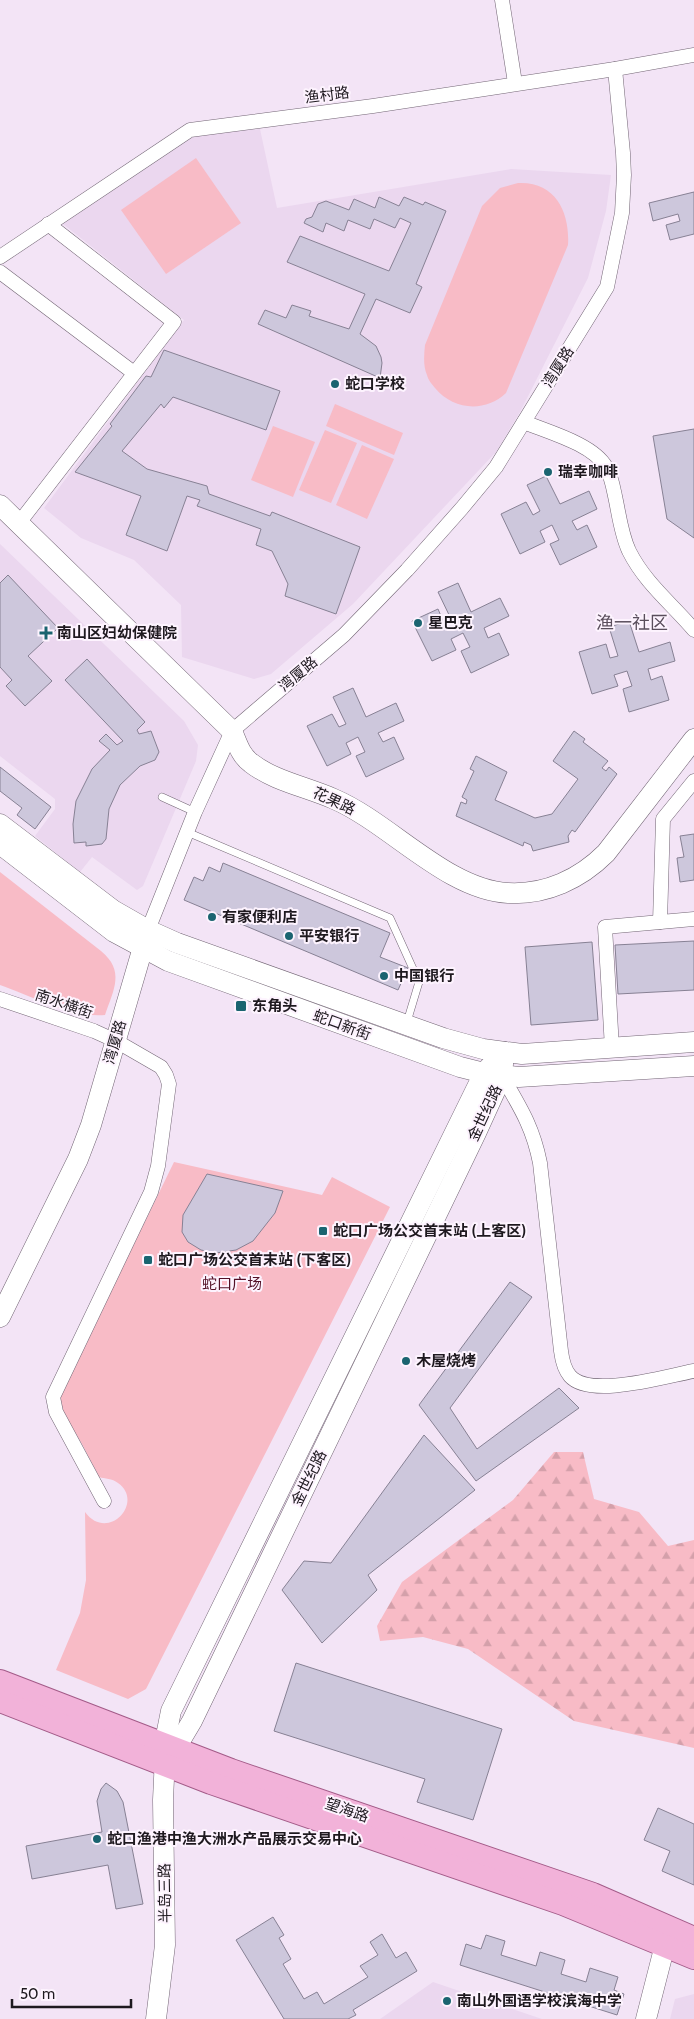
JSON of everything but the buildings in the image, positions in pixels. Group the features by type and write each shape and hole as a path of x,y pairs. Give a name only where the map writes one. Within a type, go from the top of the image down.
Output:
{"main road":[{"name":"望海路","path":"0,1681 169,1754 563,1904 694,1958"},
{"name":"望海路","path":"0,1702 169,1754 593,1894 694,1938"}],"street":[{"path":"502,0 515,83"},
{"name":"渔村路","path":"0,257 190,130 373,106 694,55"},
{"name":"湾厦路","path":"0,1317 78,1159 91,1125 145,939 187,832 232,731 344,635 407,570 496,467 608,287 622,214 624,175 623,145 615,69"},
{"path":"19,523 174,322 48,224"},
{"path":"0,272 134,373"},
{"path":"524,422 583,446 598,457 606,467 613,483 622,528 629,550 654,588 694,630"},
{"name":"花果路","path":"0,505 232,731 240,751 249,762 261,770 334,799 356,811 460,880 482,888 508,893 545,890 578,876 594,865 621,836 694,739"},
{"path":"660,922 663,820 694,781"},
{"name":"蛇口新街","path":"0,824 113,910 145,939 192,970 424,1055 493,1075 560,1076 694,1066"},
{"name":"蛇口新街","path":"0,844 114,932 145,939 178,943 464,1044 504,1052 538,1054 694,1042"},
{"path":"612,1048 605,927 694,920"},
{"name":"南水横街","path":"0,999 94,1031 116,1041 161,1068 166,1075 168,1095 158,1166 151,1192 53,1397 56,1412 104,1501"},
{"name":"金世纪路","path":"169,1754 192,1722 258,1584 504,1052"},
{"path":"493,1075 528,1121 536,1140 560,1351 563,1364 569,1376 580,1383 609,1387 694,1371"},
{"name":"金世纪路","path":"169,1754 168,1723 175,1700 234,1580 493,1075"},
{"path":"234,1580 236,1593 243,1596 258,1584"},
{"name":"半岛三路","path":"156,2019 164,1965 166,1927 163,1814 169,1754"},
{"path":"646,2019 665,1945"}],"lane":[{"path":"162,797 196,812"},
{"path":"187,832 390,918 419,982 406,1025"}],"shaded area":[{"name":"蛇口学校","path":"260,129 277,208 511,169 611,175 606,211 588,278 520,412 496,452 353,604 271,674 254,679 182,657 181,605 134,560 81,538 44,508 184,320 63,224 199,133"},
{"name":"南山区妇幼保健院","path":"0,544 184,721 198,745 196,761 143,886 137,890 92,857 80,872 35,836 55,809 55,799 0,756"},
{"name":"南山外国语学校滨海中学","path":"433,1982 542,2019 380,2019"},
{"path":"694,1994 694,2019 670,2019 675,1999"}],"green space":[{"path":"196,158 241,223 166,274 121,210"},
{"path":"518,183 542,187 558,201 566,222 568,245 506,393 489,404 479,406 460,405 442,395 429,380 424,364 425,345 482,206 500,188"},
{"path":"335,404 403,433 394,455 326,426"},
{"path":"273,426 315,442 293,497 251,480"},
{"path":"325,430 357,443 331,503 299,490"},
{"path":"362,445 394,459 367,519 336,505"},
{"path":"0,872 108,958 113,966 115,981 112,997 105,1015 92,1015 65,1010 0,985"},
{"name":"蛇口广场","path":"174,1162 322,1195 332,1177 390,1207 146,1689 128,1699 56,1670 80,1613 86,1580 85,1512 94,1520 104,1523 113,1521 125,1509 127,1500 125,1491 116,1481 99,1477 60,1408 60,1396"},
{"path":"554,1452 583,1452 594,1499 639,1512 668,1546 694,1540 694,1748 574,1721 468,1649 423,1637 380,1641 377,1626 402,1582 513,1500"}],"place":[{"name":"蛇口学校","path":"335,384"},
{"name":"瑞幸咖啡","path":"548,472"},
{"name":"星巴克","path":"418,623"},
{"name":"南山区妇幼保健院","path":"46,633"},
{"name":"有家便利店","path":"212,917"},
{"name":"平安银行","path":"289,936"},
{"name":"中国银行","path":"384,976"},
{"name":"东角头","path":"241,1006"},
{"name":"蛇口广场公交首末站 (上客区)","path":"323,1231"},
{"name":"蛇口广场公交首末站 (下客区)","path":"148,1260"},
{"name":"木屋烧烤","path":"406,1361"},
{"name":"蛇口渔港中渔大洲水产品展示交易中心","path":"97,1839"},
{"name":"南山外国语学校滨海中学","path":"447,2001"}],"district":[{"name":"渔一社区","path":"632,623"}]}
